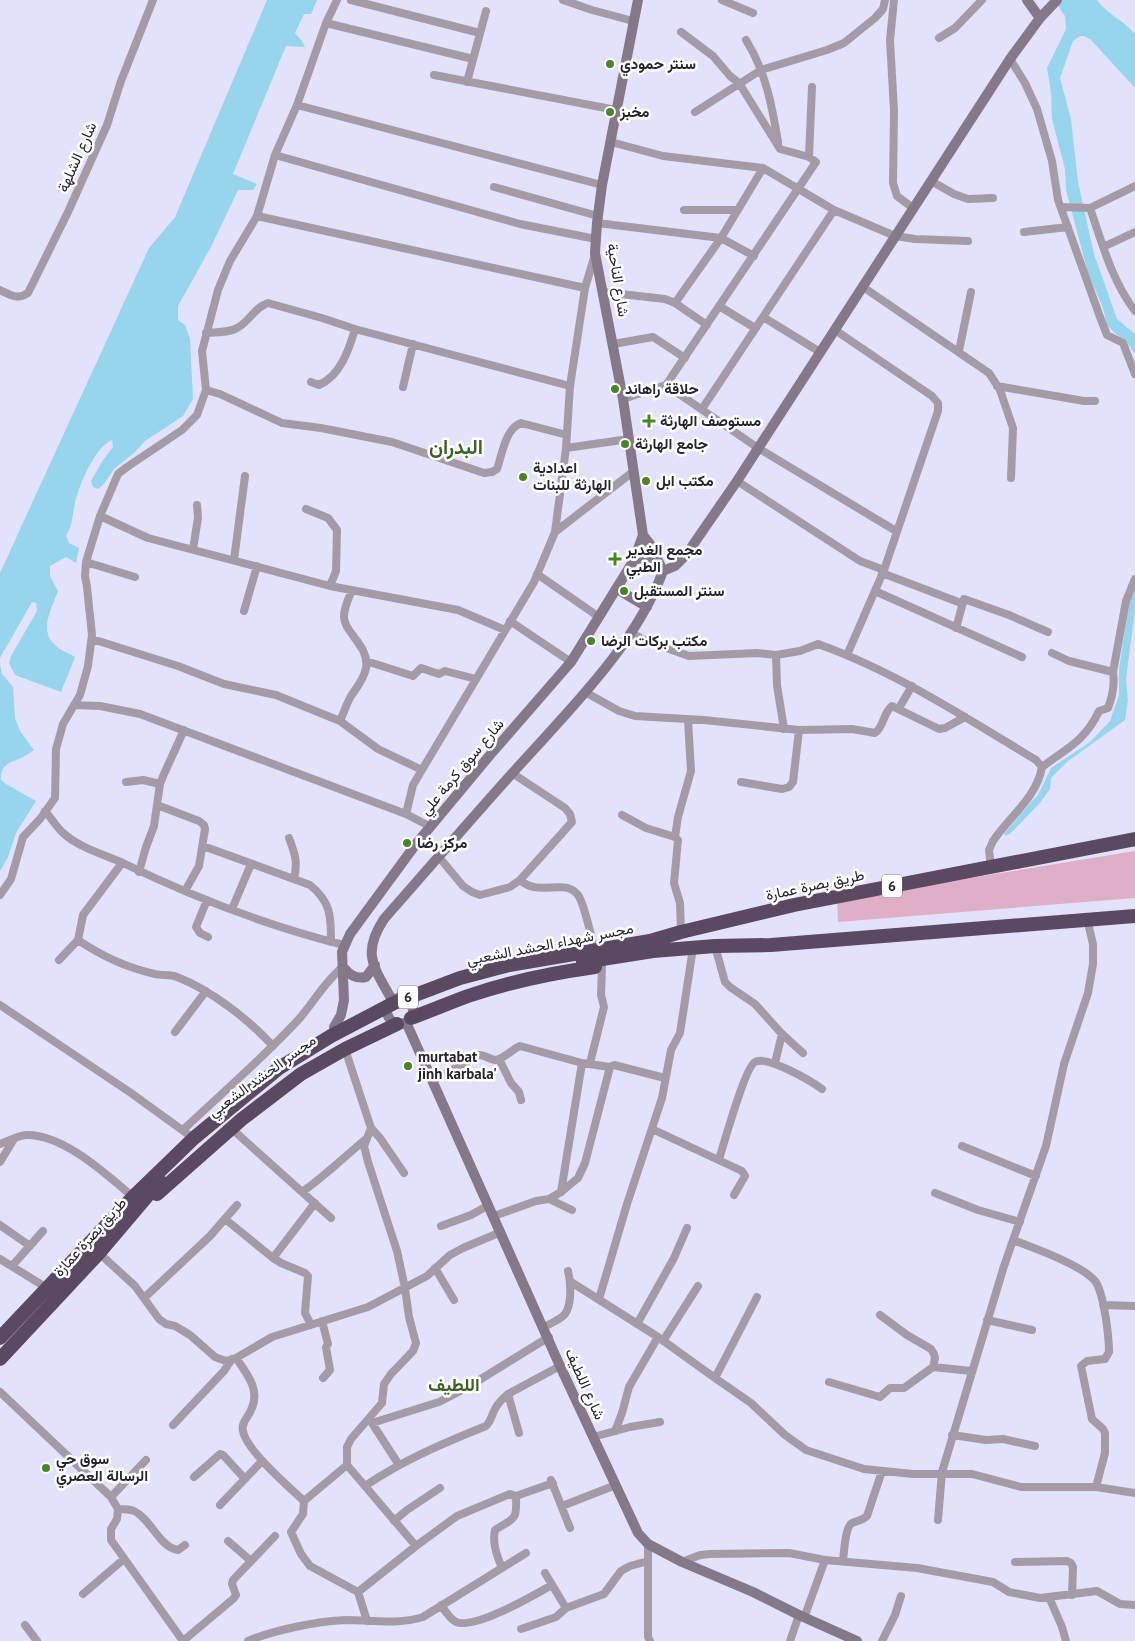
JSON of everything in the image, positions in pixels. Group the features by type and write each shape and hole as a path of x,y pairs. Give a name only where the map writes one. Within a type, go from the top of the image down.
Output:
{"highway":[{"name":"طريق بصرة عمارة","path":"652,946 681,932 794,905 1135,839"},
{"name":"6","path":"652,946 693,948 771,945 1135,916"},
{"path":"195,1134 236,1094 269,1068 296,1049 374,1007 466,969 543,950 681,932"},
{"name":"مجسر شهداء الحشد الشعبي","path":"195,1134 260,1082 296,1057 351,1024 394,1003 460,978 509,965 652,946"},
{"path":"136,1201 152,1198 232,1129 301,1074 345,1049 405,1021 467,996 510,983 571,970 682,955 693,948"},
{"path":"347,1020 359,1026 361,1034 358,1043"},
{"name":"طريق بصرة عمارة","path":"0,1338 47,1288 136,1201 195,1134"},
{"name":"طريق بصرة عمارة","path":"0,1359 100,1252 136,1201"}],"main road":[{"name":"شارع الناحية","path":"638,0 602,185 595,252 623,399 643,535"},
{"path":"1027,0 1040,18"},
{"path":"394,1000 375,965 371,951 374,934 384,919 585,692 631,633 663,571 675,566 686,555 737,481 1010,59 1040,18 1057,0"},
{"path":"643,535 663,571"},
{"name":"شارع سوق كرمة علي","path":"334,1027 342,1015 344,1000 342,952 350,934 416,844 571,662 634,560 643,535"},
{"path":"634,560 646,557 657,559"},
{"path":"617,589 646,607"},
{"path":"343,966 350,975 358,978 366,976 375,965"},
{"path":"407,999 413,1008 405,1021 392,1022 386,1013 394,1000 407,999"},
{"name":"شارع اللطيف","path":"405,1021 502,1232 560,1366 638,1533 648,1544 682,1562 753,1592 847,1639 858,1641"}],"street":[{"name":"شارع الشلهة","path":"0,290 14,297 23,296 28,293 107,125 121,81 153,0"},
{"path":"0,895 10,879 23,837 55,798 56,749 64,724 80,695 92,639 85,576 86,562 100,516 118,474 192,421 201,408 206,390 202,359 206,333 218,290 230,261 257,216 275,155 297,105 326,23 337,0"},
{"path":"350,0 480,33"},
{"path":"563,0 633,21"},
{"path":"722,0 753,13"},
{"path":"695,112 761,70 827,50 844,42 876,18 883,9 885,0"},
{"path":"894,0 890,40 894,111 893,183 897,196 913,208"},
{"path":"939,38 955,28 982,0"},
{"path":"467,82 486,11"},
{"path":"326,23 473,59"},
{"path":"623,399 666,385 816,162 809,157 780,149 739,83 730,76 713,56 681,32"},
{"path":"746,40 768,89 780,149"},
{"path":"1010,59 1025,83 1037,109 1052,161 1055,186 1061,207 1107,335 1124,343 1135,374"},
{"path":"434,75 616,110"},
{"path":"809,157 812,87"},
{"path":"297,105 602,185"},
{"path":"611,142 663,156 763,168 834,210 895,236 915,239 968,241"},
{"path":"275,155 520,224 596,239"},
{"path":"675,303 721,238 763,168"},
{"path":"931,181 954,194 968,199 993,198"},
{"path":"1061,207 1090,208 1135,186"},
{"path":"494,187 597,220 721,238 754,256"},
{"path":"1090,208 1112,270 1125,298 1135,311"},
{"path":"684,210 737,210"},
{"path":"702,409 834,210"},
{"path":"257,216 585,288"},
{"path":"1024,232 1068,227"},
{"path":"1103,247 1135,232"},
{"path":"406,814 413,785 537,574 555,532 566,448 570,386 585,288 595,252"},
{"path":"863,287 959,350 989,373 997,386 1013,428 1011,478"},
{"path":"603,292 665,299 675,303 707,325"},
{"path":"959,350 971,292"},
{"path":"206,333 230,331 239,327 261,306 268,303 356,329 570,386"},
{"path":"720,306 755,328"},
{"path":"763,317 820,352"},
{"path":"311,382 319,385 335,374 349,349 356,329"},
{"path":"835,330 932,396 938,403 938,411 883,572 847,655"},
{"path":"613,344 653,337 685,358"},
{"path":"404,387 413,344"},
{"path":"666,385 758,448 896,531"},
{"path":"997,386 1075,400 1095,401"},
{"path":"206,390 220,394 282,423 321,428 392,442 484,473 497,469 510,430 516,425 521,423 567,435"},
{"path":"566,448 629,439"},
{"path":"555,532 634,471"},
{"path":"234,560 245,476"},
{"path":"737,481 860,561 961,603"},
{"path":"193,549 198,518 197,505"},
{"path":"306,509 328,518 337,530 336,571 330,586"},
{"path":"100,516 148,538 330,586 458,610 505,630"},
{"path":"86,562 134,577"},
{"path":"244,611 258,566"},
{"path":"537,574 599,617"},
{"path":"991,866 989,850 993,841 1032,794 1040,778 1042,767 1083,737 1091,727 1098,711 1108,708 1113,694 1113,672 1126,601 1135,580"},
{"path":"340,720 351,696 358,688 366,669 364,653 344,621 344,614 352,590"},
{"path":"875,591 1022,656"},
{"path":"956,628 961,603 964,599 1010,615 1048,632"},
{"path":"510,621 571,662"},
{"path":"631,633 649,642 689,656 757,652 776,655 800,651 818,644 847,655 912,686 1036,760 1042,767"},
{"path":"92,639 178,666 224,684 276,694 340,720 378,750 422,770"},
{"path":"1052,653 1070,661 1099,670 1113,672"},
{"path":"776,655 777,685 784,729"},
{"path":"366,661 413,676 421,668 439,674 445,671 476,679"},
{"path":"899,708 912,686"},
{"path":"585,692 619,711 635,716 799,730 852,730 875,733 879,731 888,710 892,706 939,728 946,728 965,717"},
{"path":"74,705 100,706 140,714 406,814 431,827"},
{"path":"681,932 680,903 673,874 678,845 678,840 675,837 678,816 691,771 688,720"},
{"path":"139,872 154,826 160,784 184,730"},
{"path":"740,782 782,789 789,787 793,782 799,730"},
{"path":"439,857 464,886 472,892 480,894 510,887 520,880 572,822 570,814 565,808 512,773"},
{"path":"126,782 143,780 160,784"},
{"path":"157,805 199,821 204,825 205,830 199,866 185,891"},
{"path":"46,811 62,832 69,837 83,846 139,872 232,909 309,936 344,945"},
{"path":"622,815 646,828 675,837"},
{"path":"289,838 296,857 297,866 294,879"},
{"path":"203,846 310,885 321,894 331,915 331,942"},
{"path":"59,960 78,940 83,915 122,863"},
{"path":"232,909 251,864"},
{"path":"520,880 526,886 534,888 561,887 570,889 578,895 593,943"},
{"path":"207,900 196,927 200,933 208,937"},
{"path":"938,1520 942,1472 952,1435 1013,1240 1046,1146 1064,1064 1088,994 1093,964 1093,944 1087,919"},
{"path":"78,940 114,960 155,974 176,976 206,991 260,1032 273,1046"},
{"path":"715,946 726,982 730,987 755,1004 782,1034 803,1053"},
{"path":"599,1299 627,1204 662,1098 671,1050 680,1033 693,948"},
{"path":"0,1004 195,1134 315,1000 333,975 343,966"},
{"path":"561,1192 586,1063 604,1007 601,995 602,966"},
{"path":"175,1032 206,991"},
{"path":"775,1063 782,1034"},
{"path":"432,1082 479,1055 494,1060 499,1059 520,1046 586,1063 610,1067 614,1065 665,1078"},
{"path":"345,1049 371,1128 404,1173"},
{"path":"499,1059 511,1083 519,1092 521,1100"},
{"path":"719,1159 741,1088 755,1062 775,1063 822,1088"},
{"path":"494,1216 536,1201 549,1199 578,1178 585,1163 610,1067"},
{"path":"371,1128 364,1146 406,1288 409,1316 416,1344 414,1351 391,1374 384,1384 382,1402 371,1420 351,1439 347,1447 347,1465 416,1546"},
{"path":"232,1129 331,1218"},
{"path":"652,1130 742,1171 745,1176 734,1195"},
{"path":"0,1144 24,1135 38,1136 54,1141 88,1160 136,1201"},
{"path":"0,1162 14,1139"},
{"path":"302,1192 322,1179 342,1158 366,1139"},
{"path":"962,1146 1036,1176"},
{"path":"935,1193 978,1210 1020,1222"},
{"path":"549,1199 572,1210"},
{"path":"273,1258 314,1203"},
{"path":"441,1226 471,1215 489,1205"},
{"path":"144,1298 210,1236 237,1206"},
{"path":"225,1219 273,1258 308,1276 305,1313 310,1324"},
{"path":"0,1224 30,1246"},
{"path":"637,1324 674,1258 688,1228"},
{"path":"12,1266 43,1231"},
{"path":"100,1252 135,1286 159,1319 190,1334 215,1357 226,1361 272,1337 368,1307 427,1276 450,1256 463,1248 502,1232"},
{"path":"1013,1240 1043,1252 1090,1276 1096,1282 1101,1293 1109,1352 1105,1359 1087,1361 1081,1366 1092,1419 1105,1433 1105,1453 1096,1487"},
{"path":"0,1259 47,1288"},
{"path":"435,1268 454,1300"},
{"path":"544,1327 566,1313 571,1282 568,1271"},
{"path":"571,1282 660,1339 715,1378 751,1404 785,1436 806,1450 864,1469 913,1474 942,1472 972,1474 1021,1487 1096,1487 1135,1493"},
{"path":"615,1431 629,1387 698,1286"},
{"path":"715,1378 757,1297"},
{"path":"1103,1305 1135,1306"},
{"path":"828,1382 880,1397 890,1388 904,1388 933,1367 935,1358 931,1350 906,1335 880,1315"},
{"path":"987,1320 1032,1330"},
{"path":"322,1321 328,1344 326,1347 330,1364 328,1373 323,1378"},
{"path":"371,1420 439,1402 468,1387 549,1337"},
{"path":"173,1425 234,1358"},
{"path":"234,1358 254,1387 255,1396 252,1410 243,1422 243,1431 246,1439 262,1461 304,1501"},
{"path":"365,1486 399,1465 436,1446 486,1426 490,1422 501,1399 560,1366"},
{"path":"933,1367 971,1371"},
{"path":"0,1392 111,1497 118,1509 111,1529 112,1540 183,1641 233,1599 236,1595 232,1584 233,1580 275,1536"},
{"path":"508,1394 520,1433"},
{"path":"371,1420 399,1465"},
{"path":"593,1437 660,1422"},
{"path":"952,1435 986,1440 1003,1439 1035,1446"},
{"path":"194,1477 220,1454 245,1479"},
{"path":"111,1497 146,1460"},
{"path":"220,1505 262,1461"},
{"path":"347,1465 304,1501 303,1514 291,1532 301,1554 310,1566 358,1592 367,1621"},
{"path":"843,1561 847,1529 853,1522 862,1520 867,1516 882,1471"},
{"path":"358,1592 416,1546 458,1516 510,1494 516,1496 552,1481 570,1528"},
{"path":"562,1506 616,1485"},
{"path":"394,1521 406,1510 440,1488"},
{"path":"502,1568 495,1550 494,1534 495,1530 512,1520 516,1514 516,1496"},
{"path":"118,1509 133,1510 145,1520 170,1549 178,1550 185,1545"},
{"path":"228,1541 250,1561"},
{"path":"648,1544 648,1640"},
{"path":"248,1641 262,1635 301,1626 344,1620 409,1621 423,1616 526,1553"},
{"path":"682,1562 710,1554 784,1553 825,1560 918,1568 965,1575 993,1582 1014,1593 1040,1598 1096,1591 1120,1604 1135,1605"},
{"path":"84,1594 124,1558"},
{"path":"790,1641 825,1560"},
{"path":"521,1629 556,1617 566,1608 604,1594 621,1571 630,1566 648,1561"},
{"path":"1015,1562 1067,1561 1071,1563 1072,1595"},
{"path":"545,1573 566,1608"},
{"path":"440,1606 453,1620 465,1624 482,1620 507,1609 552,1585"},
{"path":"882,1641 895,1615 901,1596"},
{"path":"1049,1597 1066,1641"},
{"path":"25,1625 37,1641"}],"shaded area":[{"path":"1135,851 1135,898 838,922 837,900"}],"water":[{"path":"267,0 317,0 311,14 304,14 295,33 305,47 286,46 233,174 257,184 253,190 238,190 211,247 178,306 178,320 185,325 190,339 193,399 183,416 145,441 114,469 104,484 98,489 93,487 91,481 113,447 112,440 100,450 89,467 80,487 71,524 66,536 69,543 79,548 76,563 66,557 50,566 50,576 58,591 48,618 47,632 56,646 75,657 61,692 15,675 9,663 11,656 37,611 36,603 32,602 0,658 0,573 149,248 175,217"},
{"path":"1054,0 1097,0 1135,34 1135,88 1091,40 1084,36 1080,36 1073,41 1060,78 1071,119 1078,182 1094,254 1117,319 1135,334 1135,354 1126,341 1107,325 1103,308 1088,273 1066,190 1065,169 1052,119 1051,93 1047,68 1066,29 1065,16"},
{"path":"1135,590 1135,611 1126,679 1128,700 1125,720 1067,762 1051,778 1050,789 1039,804 1011,833 1005,836 1004,834 1038,795 1051,768 1090,742 1110,721 1119,695 1119,669 1130,600"},
{"path":"0,663 2,674 13,687 15,718 20,731 34,750 3,768 1,780 36,801 16,833 8,857 0,871"}],"place":[{"name":"سنتر حمودي","path":"610,64"},
{"name":"مخبز","path":"610,112"},
{"name":"حلاقة راهاند","path":"615,389"},
{"name":"مستوصف الهارثة","path":"649,421"},
{"name":"جامع الهارثة","path":"625,444"},
{"name":"اعدادية الهارثة للبنات","path":"523,477"},
{"name":"مكتب ابل","path":"646,481"},
{"name":"مجمع الغدير الطبي","path":"615,559"},
{"name":"سنتر المستقبل","path":"624,591"},
{"name":"مكتب بركات الرضا","path":"591,641"},
{"name":"مركز رضا","path":"407,843"},
{"name":"murtabat jinh karbala'","path":"408,1066"},
{"name":"سوق حي الرسالة العصري","path":"46,1468"}],"district":[{"name":"البدران","path":"456,447"},
{"name":"اللطيف","path":"454,1385"}]}
